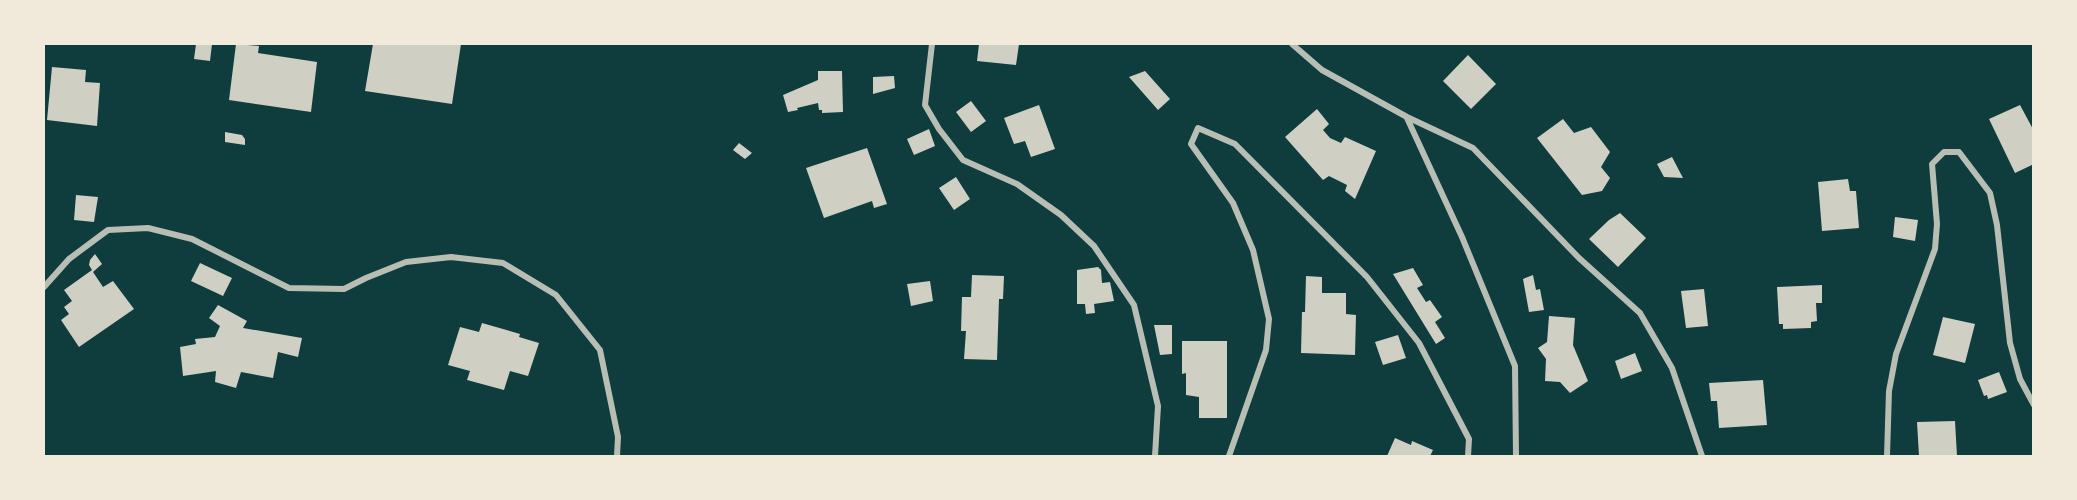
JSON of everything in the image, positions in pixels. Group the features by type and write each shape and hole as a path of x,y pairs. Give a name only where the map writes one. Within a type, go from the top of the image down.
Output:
{"street":[{"path":"932,44 925,105 963,160 1017,184 1061,215 1094,246 1134,305 1158,406 1155,456"},
{"path":"1292,44 1322,70 1407,117 1473,148 1579,258 1640,313 1672,368 1702,456"},
{"path":"1407,117 1462,237 1515,366 1516,456"},
{"path":"1229,456 1266,350 1269,319 1253,250 1233,203 1191,144 1198,128 1235,144 1367,277 1419,343 1469,439 1468,456"},
{"path":"1887,456 1889,392 1896,354 1935,249 1937,224 1932,164 1944,152 1959,152 1990,193 1997,225 2010,343 2020,379 2034,405"},
{"path":"44,287 69,259 108,230 148,228 192,239 289,288 344,289 406,262 451,257 503,263 556,295 600,350 618,437 617,456"}],"building":[{"path":"196,44 212,44 210,61 194,59"},
{"path":"236,44 259,46 258,53 317,62 311,112 229,100"},
{"path":"373,44 461,44 452,104 365,91"},
{"path":"979,44 1019,44 1016,65 977,61"},
{"path":"1468,55 1496,84 1471,109 1443,81"},
{"path":"52,67 86,70 85,82 100,83 97,126 47,120"},
{"path":"818,71 842,71 843,112 822,113 818,103 788,112 783,95 818,80"},
{"path":"1145,71 1170,99 1158,110 1129,77"},
{"path":"894,76 895,88 873,94 873,77"},
{"path":"971,101 986,121 971,132 956,112"},
{"path":"1039,105 1055,149 1031,157 1025,141 1014,144 1004,118"},
{"path":"2020,105 2034,131 2034,164 2015,173 1989,119"},
{"path":"1317,109 1329,124 1323,130 1330,138 1341,143 1345,137 1376,151 1355,199 1345,191 1347,185 1329,176 1323,180 1285,137"},
{"path":"1563,119 1574,133 1591,127 1610,152 1601,167 1610,178 1602,191 1582,195 1537,138"},
{"path":"929,129 935,146 914,155 907,139"},
{"path":"225,132 242,135 245,145 225,142"},
{"path":"739,143 752,153 745,159 733,150"},
{"path":"867,148 887,204 874,208 872,201 824,218 806,168"},
{"path":"1672,157 1683,178 1664,177 1657,164"},
{"path":"956,177 970,199 954,210 939,188"},
{"path":"1848,179 1850,191 1856,191 1859,228 1822,231 1818,182"},
{"path":"76,195 98,197 94,222 74,220"},
{"path":"1620,213 1646,238 1618,267 1589,239"},
{"path":"1895,217 1918,220 1915,241 1893,237"},
{"path":"95,254 102,264 93,272 103,287 113,281 134,309 79,347 61,320 69,314 64,307 72,301 64,290 92,270 89,265"},
{"path":"200,263 232,278 223,296 191,281"},
{"path":"1098,267 1101,270 1102,283 1110,282 1114,301 1094,304 1095,313 1086,314 1085,304 1077,304 1077,270"},
{"path":"1413,268 1423,285 1417,288 1426,302 1430,300 1442,317 1435,322 1445,338 1436,344 1393,274"},
{"path":"972,275 1004,276 1003,299 999,299 997,360 964,359 966,331 961,331 962,297 971,297"},
{"path":"1533,275 1536,290 1540,289 1544,310 1529,312 1523,279"},
{"path":"1306,276 1322,277 1322,293 1346,293 1346,314 1356,315 1355,355 1301,353"},
{"path":"930,281 933,301 911,306 907,284"},
{"path":"1822,285 1822,303 1816,303 1817,321 1811,322 1811,328 1783,329 1783,324 1779,324 1777,287"},
{"path":"1704,289 1708,326 1686,328 1681,291"},
{"path":"218,305 247,321 243,328 302,338 298,357 278,352 273,378 241,372 236,388 215,382 216,371 183,376 180,347 196,344 195,339 215,337 220,326 209,318"},
{"path":"1549,316 1575,318 1573,345 1588,381 1570,393 1560,382 1545,381 1546,359 1538,348 1547,342"},
{"path":"1943,317 1975,324 1965,363 1933,355"},
{"path":"482,323 520,334 519,337 539,343 528,376 510,371 504,390 467,380 470,371 448,365 460,327 479,332"},
{"path":"1154,325 1172,325 1172,354 1160,355"},
{"path":"1398,335 1406,358 1383,365 1375,342"},
{"path":"1182,341 1227,341 1227,418 1199,418 1199,397 1186,395 1186,373 1182,374"},
{"path":"1635,353 1642,371 1621,379 1615,361"},
{"path":"1999,372 2007,392 1988,399 1987,395 1984,396 1978,380"},
{"path":"1763,380 1767,425 1719,428 1717,401 1711,401 1709,383"},
{"path":"1955,421 1957,456 1919,456 1917,422"},
{"path":"1395,438 1411,445 1412,441 1433,450 1430,456 1387,456"}]}
